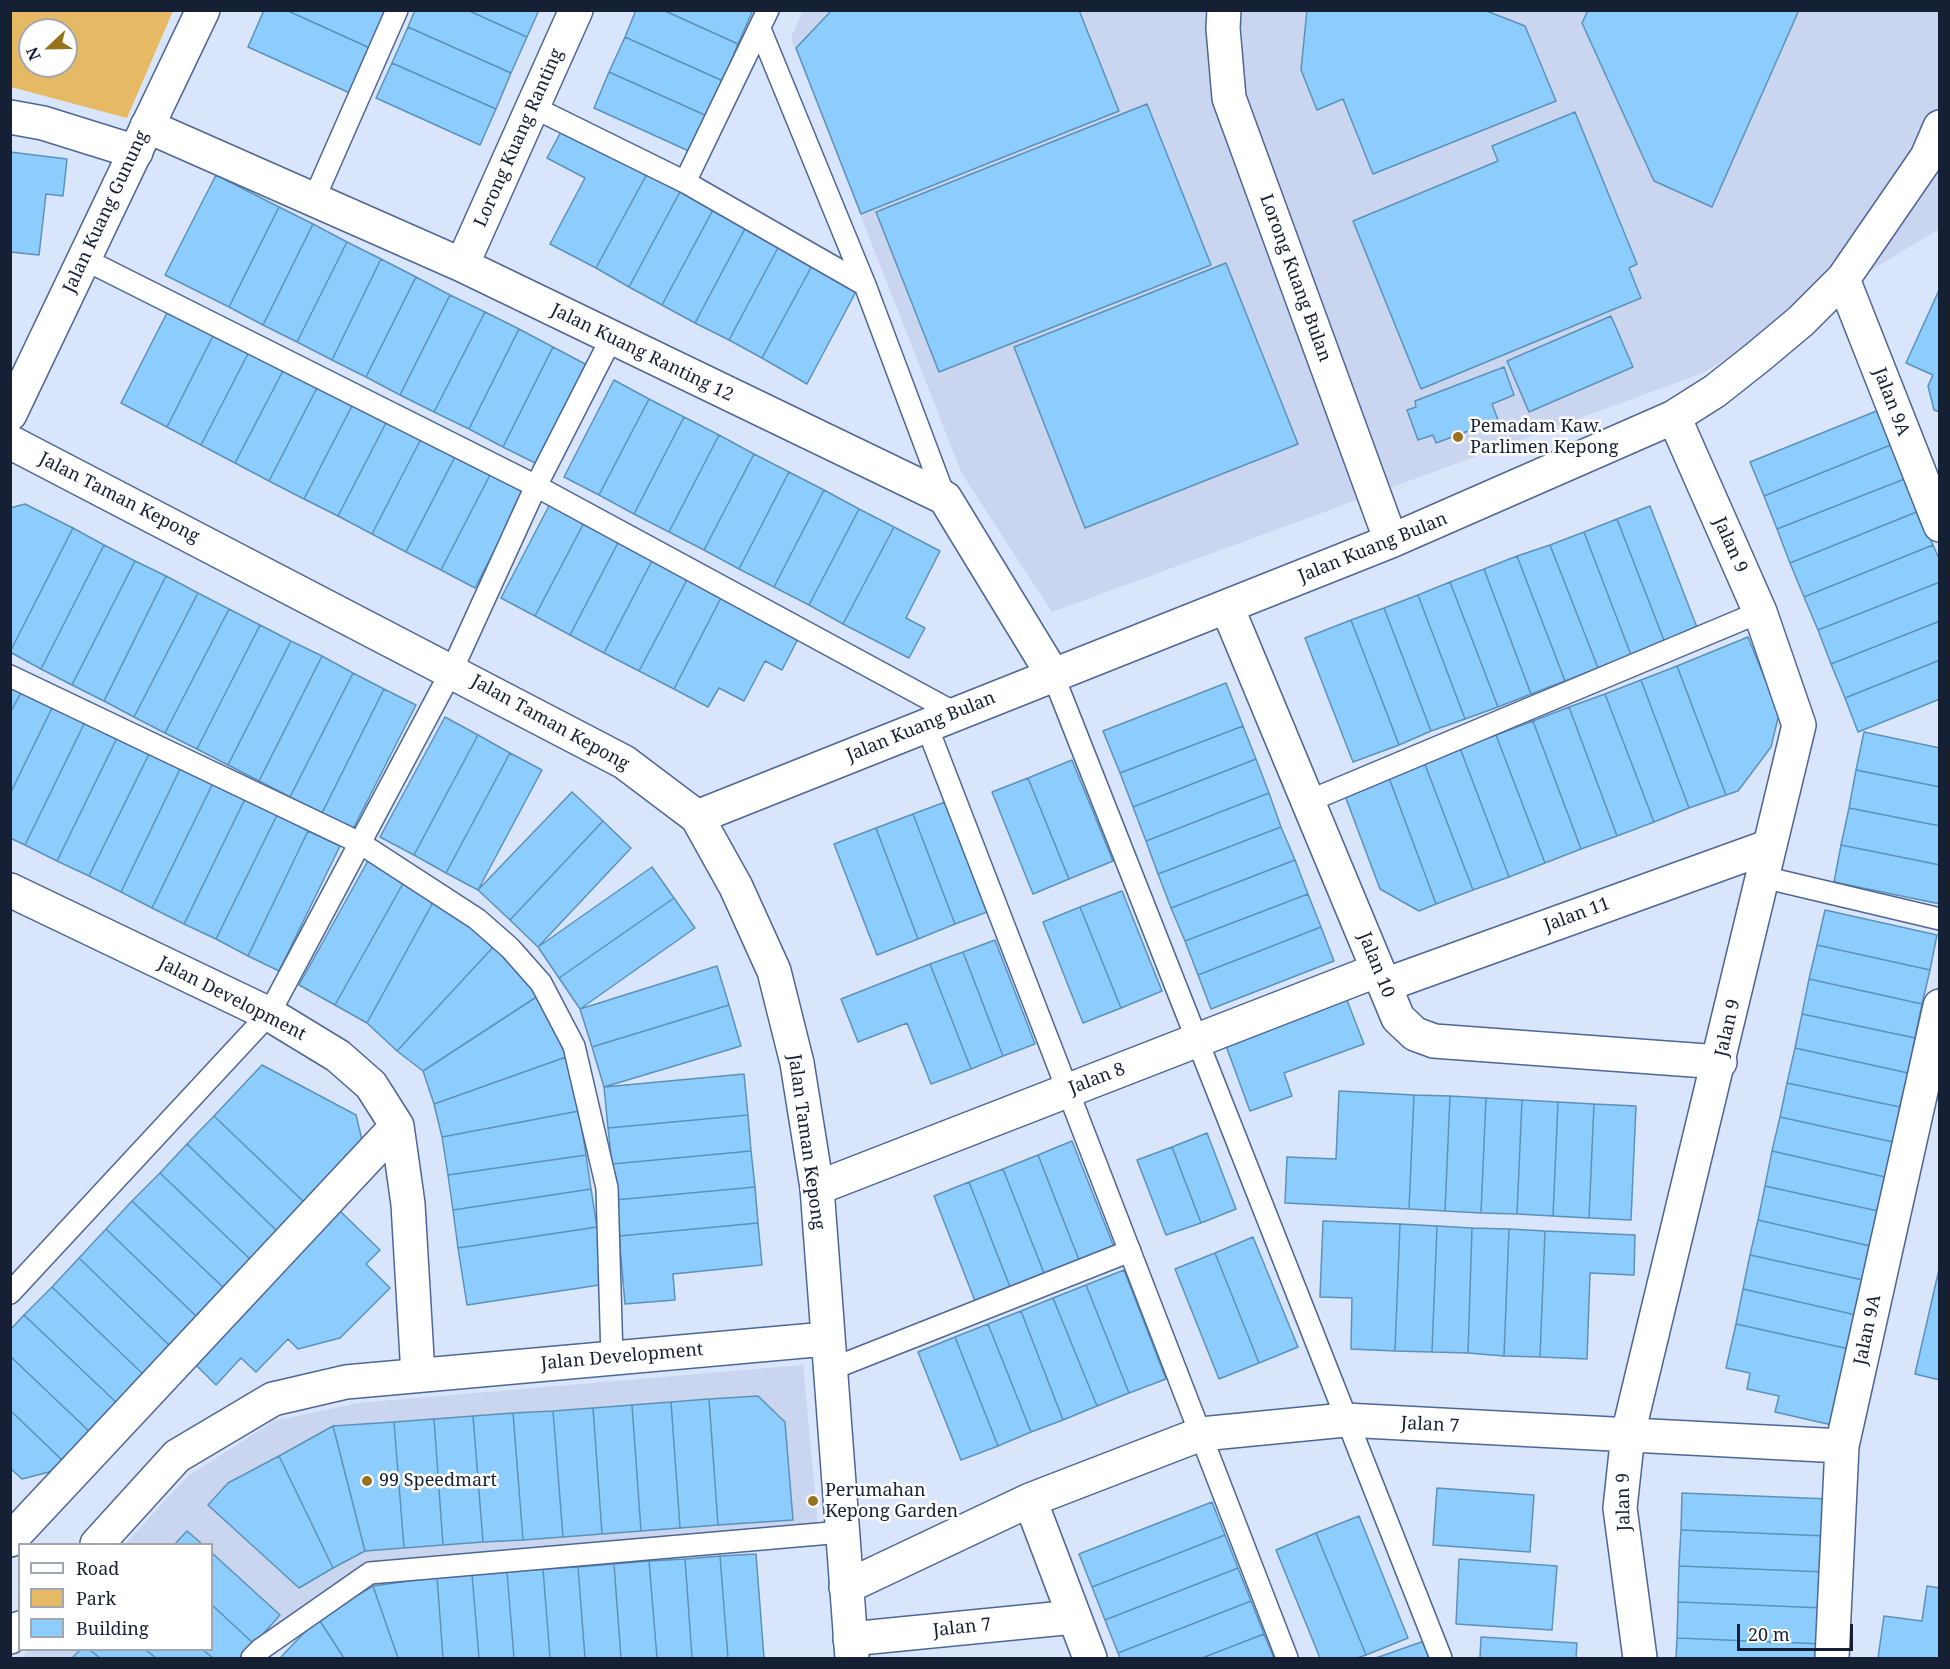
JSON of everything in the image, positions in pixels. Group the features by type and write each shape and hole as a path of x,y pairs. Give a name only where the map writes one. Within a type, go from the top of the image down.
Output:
{"street":[{"name":"Jalan Kuang Gunung","path":"10,414 203,10"},
{"name":"Lorong Kuang Ranting","path":"462,265 576,10"},
{"name":"Lorong Kuang Bulan","path":"1224,10 1222,28 1229,98 1391,541"},
{"name":"Jalan Kuang Ranting 12","path":"10,117 142,139 314,199 462,265 611,339 945,498"},
{"name":"Jalan Kuang Bulan","path":"696,817 1391,541 1674,417 1715,391 1784,335 1843,279 1927,157 1940,127"},
{"name":"Jalan 9A","path":"1843,279 1940,525"},
{"name":"Jalan 9","path":"1640,1659 1620,1508 1628,1434 1720,1062 1799,725 1760,612 1674,417"},
{"name":"Jalan Taman Kepong","path":"10,442 452,670 624,762 696,817 736,888 774,971 797,1063 817,1188 851,1649"},
{"path":"945,498 1053,675"},
{"name":"Jalan 10","path":"1227,607 1398,1018 1415,1034 1434,1041 1720,1062"},
{"name":"Jalan 11","path":"1381,977 1770,846"},
{"name":"Jalan Development","path":"10,890 269,1014 338,1056 370,1085 397,1126 408,1204 418,1375"},
{"name":"Jalan 8","path":"817,1188 1197,1041 1381,977"},
{"name":"Jalan 9A","path":"1832,1659 1842,1446 1940,1006"},
{"path":"13,1541 397,1126"},
{"name":"Jalan Development","path":"99,1543 177,1456 273,1399 346,1382 612,1358 828,1354"},
{"name":"Jalan 7","path":"846,1587 1030,1500 1200,1434 1345,1420 1842,1446"},
{"path":"1030,1500 1090,1659"},
{"name":"Jalan 7","path":"851,1649 1074,1617"}],"lane":[{"path":"314,199 397,10"},
{"path":"685,182 764,20"},
{"path":"764,20 945,498"},
{"path":"533,106 685,182 865,285"},
{"path":"84,259 536,486 941,718 1068,1090 1287,1659"},
{"path":"10,1293 269,1014 452,670 536,486 611,339"},
{"path":"1309,801 1760,612"},
{"path":"1053,675 1345,1420 1442,1659"},
{"path":"10,676 360,843 477,919 510,948 541,983 574,1046 607,1188 612,1358"},
{"path":"1763,877 1940,920"},
{"path":"828,1354 1130,1251"},
{"path":"252,1659 261,1649 370,1573 842,1532"}],"shaded area":[{"path":"803,10 1939,11 1939,229 1703,373 1052,612 962,474 791,38"},
{"path":"803,1365 818,1525 370,1565 242,1658 21,1658 28,1651 213,1651 213,1543 126,1543 188,1476 274,1421 358,1403"}],"green space":[{"path":"10,11 173,11 127,118 11,87"}],"building":[{"path":"264,10 286,10 372,49 352,94 248,47"},
{"path":"286,10 381,10 388,14 372,49"},
{"path":"415,10 467,10 527,37 511,73 408,27"},
{"path":"467,10 539,10 527,37"},
{"path":"636,10 663,10 738,44 723,81 625,37"},
{"path":"663,10 753,10 738,44"},
{"path":"832,10 1079,10 1119,111 861,214 796,48"},
{"path":"1307,10 1484,10 1525,26 1556,101 1373,174 1343,99 1317,110 1301,70"},
{"path":"1588,10 1799,10 1712,207 1654,181 1582,23"},
{"path":"408,27 511,73 496,109 392,63"},
{"path":"625,37 723,81 707,116 609,72"},
{"path":"392,63 496,109 480,145 376,98"},
{"path":"609,72 707,116 691,152 594,108"},
{"path":"1147,104 1211,265 939,372 876,212"},
{"path":"1575,112 1637,264 1629,268 1641,298 1421,389 1353,221 1498,161 1492,146"},
{"path":"564,126 648,172 596,268 550,244 585,178 547,158"},
{"path":"10,152 67,159 63,196 46,194 39,255 10,252"},
{"path":"648,172 681,190 629,287 596,268"},
{"path":"216,175 279,207 229,307 165,275"},
{"path":"681,190 714,208 662,305 629,287"},
{"path":"279,207 313,224 263,325 229,307"},
{"path":"714,208 747,225 695,323 662,305"},
{"path":"313,224 347,242 297,342 263,325"},
{"path":"747,225 780,244 729,340 695,323"},
{"path":"347,242 381,259 332,360 297,342"},
{"path":"780,244 814,262 762,358 729,340"},
{"path":"381,259 416,277 366,377 332,360"},
{"path":"814,262 859,286 807,384 762,358"},
{"path":"1226,263 1298,444 1085,528 1014,347"},
{"path":"416,277 450,295 400,395 366,377"},
{"path":"1940,288 1940,412 1934,410 1928,386 1933,375 1906,363"},
{"path":"450,295 485,312 434,412 400,395"},
{"path":"171,305 217,328 167,427 121,403"},
{"path":"485,312 519,329 469,429 434,412"},
{"path":"1611,316 1633,367 1529,412 1507,361"},
{"path":"217,328 252,346 201,445 167,427"},
{"path":"519,329 553,347 503,447 469,429"},
{"path":"252,346 286,365 235,463 201,445"},
{"path":"553,347 587,365 537,464 503,447"},
{"path":"286,365 320,382 269,481 235,463"},
{"path":"1504,367 1514,395 1492,404 1498,420 1436,443 1433,435 1418,440 1407,410 1416,407 1415,401"},
{"path":"614,380 649,399 599,495 564,477"},
{"path":"320,382 355,400 304,499 269,481"},
{"path":"649,399 684,417 634,514 599,495"},
{"path":"355,400 389,417 338,516 304,499"},
{"path":"1879,410 1893,444 1764,496 1750,462"},
{"path":"389,417 423,435 372,534 338,516"},
{"path":"684,417 719,435 669,532 634,514"},
{"path":"423,435 457,453 406,552 372,534"},
{"path":"719,435 754,454 704,550 669,532"},
{"path":"1893,444 1907,478 1777,529 1764,496"},
{"path":"457,453 492,471 441,570 406,552"},
{"path":"754,454 789,472 739,569 704,550"},
{"path":"492,471 526,489 475,588 441,570"},
{"path":"789,472 824,490 774,587 739,569"},
{"path":"1907,478 1919,511 1790,563 1777,529"},
{"path":"824,490 859,509 809,605 774,587"},
{"path":"552,500 586,519 535,616 501,598"},
{"path":"25,504 73,528 10,652 10,508"},
{"path":"1650,506 1698,630 1665,643 1617,519"},
{"path":"859,509 894,527 843,624 809,605"},
{"path":"1919,511 1933,545 1804,597 1790,563"},
{"path":"586,519 621,537 570,635 535,616"},
{"path":"1617,519 1665,643 1631,655 1584,532"},
{"path":"894,527 940,551 906,618 925,628 909,658 843,624"},
{"path":"73,528 104,545 41,669 10,652"},
{"path":"1584,532 1631,655 1598,668 1550,545"},
{"path":"621,537 655,555 604,653 570,635"},
{"path":"104,545 135,561 72,685 41,669"},
{"path":"1550,545 1598,668 1565,681 1517,556"},
{"path":"1933,545 1940,561 1940,582 1818,630 1804,597"},
{"path":"655,555 690,574 639,671 604,653"},
{"path":"1517,556 1565,681 1531,694 1484,569"},
{"path":"135,561 166,576 104,701 72,685"},
{"path":"1484,569 1531,694 1498,707 1450,582"},
{"path":"690,574 724,592 674,689 639,671"},
{"path":"166,576 198,593 134,717 104,701"},
{"path":"1450,582 1498,707 1465,719 1418,595"},
{"path":"1940,582 1940,621 1831,664 1818,630"},
{"path":"724,592 801,633 782,670 765,661 744,701 719,688 708,707 674,689"},
{"path":"198,593 229,609 165,733 134,717"},
{"path":"1418,595 1465,719 1431,731 1384,608"},
{"path":"1384,608 1431,731 1399,745 1351,620"},
{"path":"229,609 260,625 197,749 165,733"},
{"path":"1351,620 1399,745 1353,762 1305,638"},
{"path":"1940,621 1940,660 1845,698 1831,664"},
{"path":"260,625 291,641 228,765 197,749"},
{"path":"1748,637 1779,714 1771,747 1738,791 1726,795 1677,666"},
{"path":"291,641 322,656 259,781 228,765"},
{"path":"322,656 353,673 290,797 259,781"},
{"path":"1940,660 1940,699 1858,732 1845,698"},
{"path":"1677,666 1726,795 1689,808 1641,680"},
{"path":"353,673 384,689 322,813 290,797"},
{"path":"1641,680 1689,808 1654,822 1605,694"},
{"path":"10,683 23,689 10,713"},
{"path":"1226,683 1243,726 1120,773 1103,731"},
{"path":"23,689 54,704 10,794 10,713"},
{"path":"384,689 416,705 353,829 322,813"},
{"path":"1605,694 1654,822 1617,836 1569,707"},
{"path":"54,704 86,720 25,845 10,838 10,794"},
{"path":"1569,707 1617,836 1581,849 1533,721"},
{"path":"445,717 478,735 414,855 380,837"},
{"path":"86,720 118,736 57,861 25,845"},
{"path":"1533,721 1581,849 1545,863 1496,735"},
{"path":"1243,726 1256,759 1133,807 1120,773"},
{"path":"1864,732 1940,748 1940,787 1856,770"},
{"path":"478,735 510,753 446,873 414,855"},
{"path":"1496,735 1545,863 1509,877 1460,748"},
{"path":"118,736 150,752 89,876 57,861"},
{"path":"1460,748 1509,877 1473,890 1424,762"},
{"path":"150,752 181,767 121,892 89,876"},
{"path":"510,753 542,770 478,890 446,873"},
{"path":"1256,759 1269,793 1146,841 1133,807"},
{"path":"1072,760 1113,861 1069,879 1028,778"},
{"path":"1424,762 1473,890 1436,904 1388,775"},
{"path":"181,767 213,783 152,908 121,892"},
{"path":"1856,770 1940,787 1940,826 1849,808"},
{"path":"1388,775 1436,904 1419,911 1380,889 1344,793"},
{"path":"1028,778 1069,879 1033,894 992,792"},
{"path":"213,783 245,799 184,924 152,908"},
{"path":"572,792 603,821 510,920 478,890"},
{"path":"1269,793 1281,827 1158,874 1146,841"},
{"path":"245,799 277,815 216,939 184,924"},
{"path":"945,802 987,912 955,924 913,814"},
{"path":"1849,808 1940,826 1940,865 1841,845"},
{"path":"913,814 955,924 918,939 876,828"},
{"path":"277,815 308,831 248,956 216,939"},
{"path":"603,821 631,848 538,947 510,920"},
{"path":"1281,827 1295,860 1171,908 1158,874"},
{"path":"876,828 918,939 877,955 834,844"},
{"path":"308,831 340,846 279,971 248,956"},
{"path":"1841,845 1940,865 1940,904 1834,882"},
{"path":"369,859 405,880 335,1005 299,985"},
{"path":"1295,860 1308,894 1185,941 1171,908"},
{"path":"652,867 674,898 559,978 538,947"},
{"path":"405,880 436,897 367,1023 335,1005"},
{"path":"1122,891 1162,991 1121,1008 1080,907"},
{"path":"1308,894 1321,927 1198,975 1185,941"},
{"path":"436,897 496,944 397,1051 367,1023"},
{"path":"674,898 695,928 580,1009 559,978"},
{"path":"1080,907 1121,1008 1083,1023 1043,922"},
{"path":"1825,910 1937,935 1930,970 1817,945"},
{"path":"1321,927 1334,961 1211,1009 1198,975"},
{"path":"995,940 1035,1044 1003,1056 963,952"},
{"path":"496,944 541,994 423,1071 397,1051"},
{"path":"1817,945 1930,970 1922,1004 1809,979"},
{"path":"963,952 1003,1056 971,1069 930,964"},
{"path":"930,964 971,1069 931,1084 907,1023 858,1042 841,999"},
{"path":"717,966 729,1005 592,1047 580,1009"},
{"path":"1809,979 1922,1004 1915,1038 1802,1014"},
{"path":"1343,990 1364,1044 1284,1073 1292,1096 1250,1111 1222,1035"},
{"path":"541,994 566,1057 434,1104 423,1071"},
{"path":"729,1005 741,1046 604,1087 592,1047"},
{"path":"1802,1014 1915,1038 1908,1073 1795,1048"},
{"path":"1795,1048 1908,1073 1900,1107 1787,1083"},
{"path":"566,1057 579,1111 442,1137 434,1104"},
{"path":"262,1065 356,1115 363,1144 306,1204 214,1116"},
{"path":"744,1074 748,1115 608,1128 604,1087"},
{"path":"1787,1083 1900,1107 1893,1142 1780,1117"},
{"path":"1339,1091 1414,1095 1409,1209 1285,1203 1287,1157 1336,1159"},
{"path":"1414,1095 1450,1096 1445,1211 1409,1209"},
{"path":"1450,1096 1486,1098 1481,1213 1445,1211"},
{"path":"1486,1098 1522,1100 1517,1214 1481,1213"},
{"path":"1522,1100 1558,1102 1553,1216 1517,1214"},
{"path":"1558,1102 1594,1104 1589,1218 1553,1216"},
{"path":"1594,1104 1636,1106 1631,1220 1589,1218"},
{"path":"579,1111 586,1155 448,1175 442,1137"},
{"path":"748,1115 751,1151 612,1164 608,1128"},
{"path":"214,1116 306,1204 279,1233 187,1144"},
{"path":"1780,1117 1893,1142 1885,1177 1772,1151"},
{"path":"1207,1133 1236,1209 1201,1223 1172,1147"},
{"path":"1072,1141 1114,1247 1079,1260 1038,1155"},
{"path":"187,1144 279,1233 252,1261 160,1173"},
{"path":"1172,1147 1201,1223 1166,1235 1137,1160"},
{"path":"751,1151 755,1187 615,1200 612,1164"},
{"path":"1772,1151 1885,1177 1878,1211 1765,1186"},
{"path":"586,1155 591,1189 453,1210 448,1175"},
{"path":"1038,1155 1079,1260 1044,1273 1003,1169"},
{"path":"1003,1169 1044,1273 1010,1287 969,1182"},
{"path":"160,1173 252,1261 225,1289 132,1201"},
{"path":"969,1182 1010,1287 975,1301 934,1196"},
{"path":"1765,1186 1878,1211 1870,1246 1758,1220"},
{"path":"755,1187 758,1223 619,1236 615,1200"},
{"path":"591,1189 597,1227 458,1248 453,1210"},
{"path":"132,1201 225,1289 198,1318 106,1229"},
{"path":"340,1211 380,1250 366,1264 390,1288 340,1338 298,1349 288,1339 256,1372 241,1358 216,1385 193,1362"},
{"path":"1758,1220 1870,1246 1863,1280 1750,1255"},
{"path":"1323,1221 1400,1224 1395,1351 1351,1349 1352,1298 1320,1297"},
{"path":"758,1223 762,1265 673,1274 675,1300 625,1304 619,1236"},
{"path":"1400,1224 1437,1226 1432,1352 1395,1351"},
{"path":"1437,1226 1472,1228 1468,1353 1432,1352"},
{"path":"597,1227 606,1284 467,1305 458,1248"},
{"path":"1472,1228 1509,1229 1504,1356 1468,1353"},
{"path":"106,1229 198,1318 171,1347 79,1258"},
{"path":"1509,1229 1545,1231 1540,1357 1504,1356"},
{"path":"1545,1231 1635,1235 1634,1275 1590,1273 1587,1359 1540,1357"},
{"path":"1253,1237 1298,1347 1259,1363 1215,1253"},
{"path":"1215,1253 1259,1363 1219,1379 1175,1269"},
{"path":"1750,1255 1863,1280 1856,1315 1743,1289"},
{"path":"79,1258 171,1347 144,1375 52,1287"},
{"path":"1940,1265 1940,1380 1915,1374"},
{"path":"1124,1270 1166,1379 1129,1393 1086,1285"},
{"path":"1086,1285 1129,1393 1097,1406 1053,1298"},
{"path":"52,1287 144,1375 118,1404 24,1315"},
{"path":"1743,1289 1856,1315 1849,1349 1736,1324"},
{"path":"1053,1298 1097,1406 1063,1420 1021,1311"},
{"path":"1021,1311 1063,1420 1031,1432 988,1324"},
{"path":"24,1315 118,1404 90,1432 10,1356 10,1330"},
{"path":"988,1324 1031,1432 998,1446 955,1337"},
{"path":"1736,1324 1849,1349 1832,1425 1775,1412 1779,1396 1747,1389 1750,1373 1726,1368"},
{"path":"955,1337 998,1446 961,1460 918,1352"},
{"path":"10,1356 90,1432 63,1461 10,1410"},
{"path":"758,1396 785,1422 793,1520 718,1525 709,1399"},
{"path":"709,1399 718,1525 680,1528 671,1402"},
{"path":"671,1402 680,1528 641,1531 632,1405"},
{"path":"632,1405 641,1531 602,1534 593,1408"},
{"path":"593,1408 602,1534 563,1537 553,1411"},
{"path":"10,1410 63,1461 53,1471 22,1479 10,1468"},
{"path":"553,1411 563,1537 523,1540 513,1413"},
{"path":"513,1413 523,1540 483,1542 473,1416"},
{"path":"473,1416 483,1542 443,1545 434,1419"},
{"path":"434,1419 443,1545 404,1548 394,1422"},
{"path":"394,1422 404,1548 365,1551 333,1426"},
{"path":"333,1426 365,1551 333,1568 279,1456"},
{"path":"279,1456 333,1568 299,1588 208,1505 228,1483"},
{"path":"1437,1488 1534,1495 1530,1552 1433,1545"},
{"path":"1682,1493 1829,1499 1827,1536 1681,1530"},
{"path":"1212,1502 1225,1535 1092,1587 1079,1554"},
{"path":"1359,1516 1408,1638 1366,1655 1316,1533"},
{"path":"1681,1530 1827,1536 1826,1572 1679,1566"},
{"path":"187,1531 201,1543 176,1543"},
{"path":"1316,1533 1366,1655 1357,1658 1320,1658 1276,1550"},
{"path":"1225,1535 1238,1568 1105,1620 1092,1587"},
{"path":"213,1554 280,1615 254,1644 213,1606"},
{"path":"756,1554 764,1658 728,1658 720,1556"},
{"path":"720,1556 728,1658 692,1658 685,1559"},
{"path":"685,1559 692,1658 657,1658 649,1561"},
{"path":"1459,1559 1557,1566 1552,1630 1456,1624"},
{"path":"649,1561 657,1658 621,1658 614,1564"},
{"path":"614,1564 621,1658 585,1658 578,1567"},
{"path":"1679,1566 1826,1572 1825,1608 1678,1602"},
{"path":"578,1567 585,1658 550,1658 543,1569"},
{"path":"1238,1568 1251,1601 1118,1653 1105,1620"},
{"path":"543,1569 550,1658 514,1658 507,1572"},
{"path":"507,1572 514,1658 479,1658 472,1574"},
{"path":"472,1574 479,1658 443,1658 437,1577"},
{"path":"437,1577 443,1658 398,1658 373,1586"},
{"path":"373,1586 398,1658 344,1658 318,1618"},
{"path":"1927,1586 1940,1588 1940,1658 1878,1658 1884,1616 1922,1621"},
{"path":"1251,1601 1264,1634 1202,1658 1120,1658 1118,1653"},
{"path":"1678,1602 1825,1608 1824,1644 1677,1638"},
{"path":"213,1606 254,1644 240,1658 213,1658 204,1651 213,1651"},
{"path":"318,1618 344,1658 280,1658"},
{"path":"1264,1634 1274,1658 1202,1658"},
{"path":"1481,1637 1577,1643 1576,1658 1480,1658"},
{"path":"1677,1638 1824,1644 1823,1658 1676,1658"},
{"path":"1424,1641 1431,1658 1376,1658"},
{"path":"79,1651 91,1651 100,1658 72,1658"},
{"path":"91,1651 147,1651 156,1658 100,1658"},
{"path":"147,1651 204,1651 213,1658 156,1658"}],"place":[{"name":"Pemadam Kaw. Parlimen Kepong","path":"1458,437"},
{"name":"99 Speedmart","path":"367,1481"},
{"name":"Perumahan Kepong Garden","path":"813,1501"}]}
